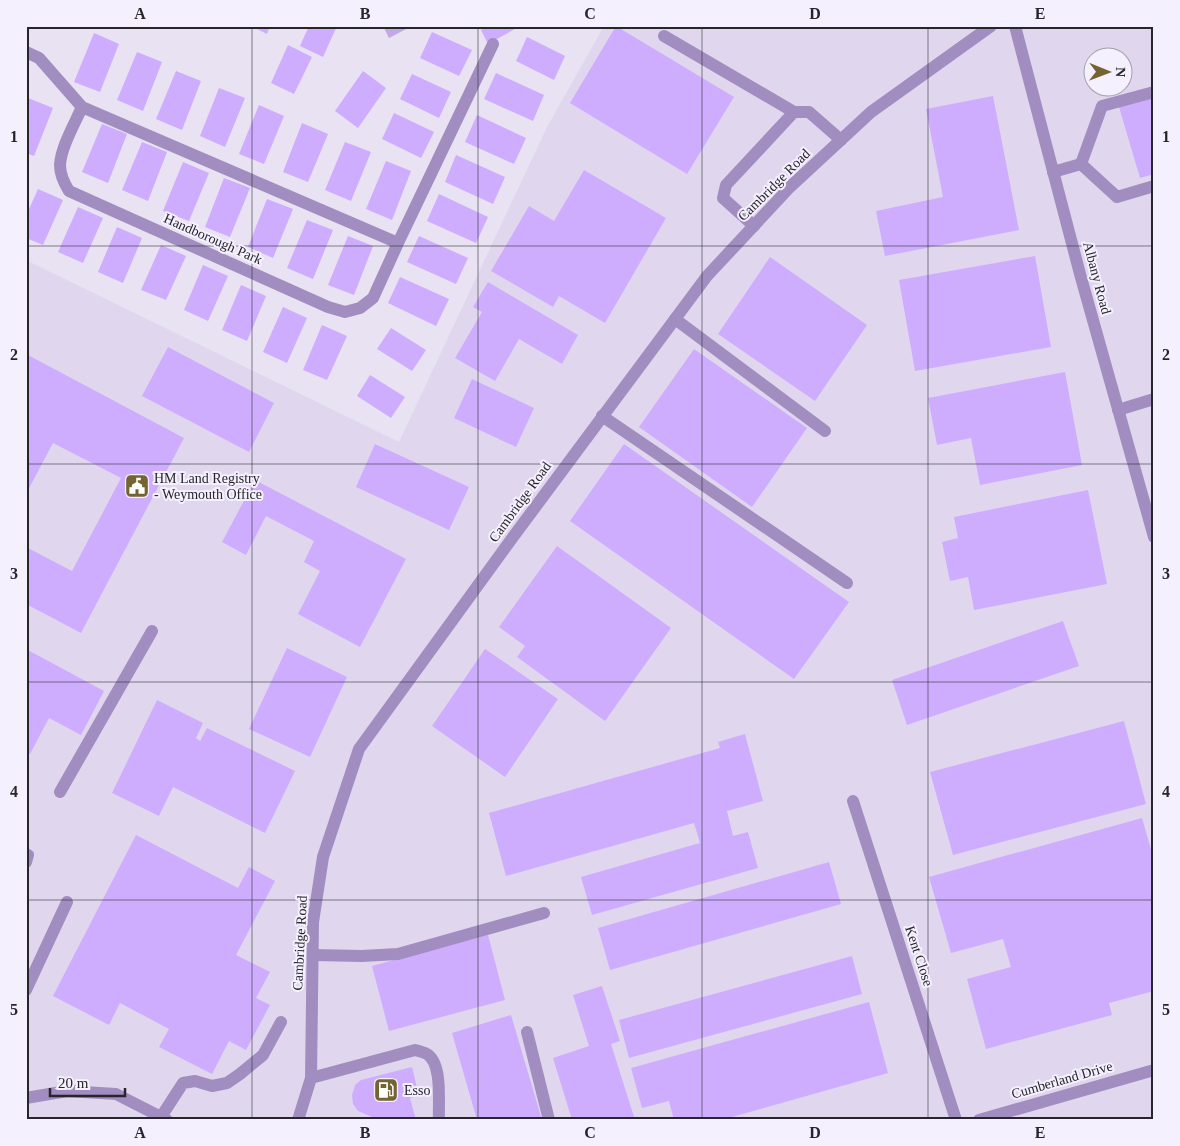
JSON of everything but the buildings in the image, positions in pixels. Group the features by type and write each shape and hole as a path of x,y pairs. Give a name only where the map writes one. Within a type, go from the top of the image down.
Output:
{"street":[{"name":"Cambridge Road","path":"298,1120 311,1078 314,922 323,857 359,750 512,537 707,276 790,187 871,112 991,26"},
{"name":"Albany Road","path":"1015,26 1053,172 1154,537"},
{"path":"664,36 794,112 810,112 841,140"},
{"name":"Handborough Park","path":"82,107 63,151 60,165 63,179 69,191 328,307 345,312 360,308 372,298 493,44"},
{"path":"26,52 39,58 82,107 398,244"},
{"path":"1081,164 1102,106 1154,92"},
{"path":"754,226 723,198 726,185 794,112"},
{"path":"1053,172 1081,164"},
{"path":"1081,164 1117,197 1154,186"},
{"path":"675,319 825,431"},
{"path":"1118,410 1154,400"},
{"path":"602,416 846,583"},
{"path":"60,792 152,631"},
{"name":"Kent Close","path":"853,801 956,1120"},
{"path":"26,854 28,855 26,862"},
{"path":"26,990 68,902"},
{"path":"313,955 362,956 398,954 544,913"},
{"path":"26,1098 68,1091 116,1094 164,1118 183,1083 195,1082 212,1086 227,1083 262,1055 281,1022"},
{"path":"527,1032 549,1120"},
{"path":"311,1078 415,1050 428,1054 435,1064 438,1078 439,1120"},
{"name":"Cumberland Drive","path":"979,1120 1154,1070"}],"shaded area":[{"path":"383,26 412,26 389,38"},
{"path":"604,26 1154,26 1154,1120 26,1120 26,260 399,442 547,127"}],"place":[{"name":"HM Land Registry - Weymouth Office","path":"137,486"},
{"name":"Esso","path":"386,1090"}]}
